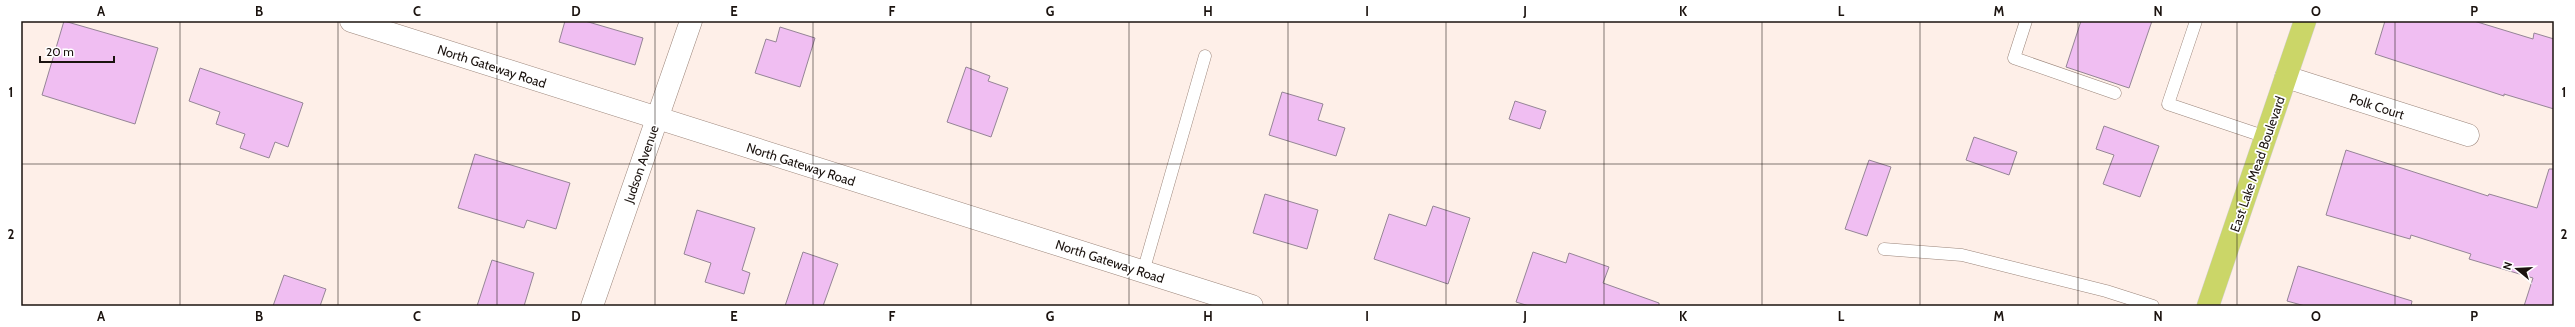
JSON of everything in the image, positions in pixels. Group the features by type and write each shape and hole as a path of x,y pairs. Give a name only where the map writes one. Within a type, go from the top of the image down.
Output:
{"main road":[{"name":"East Lake Mead Boulevard","path":"2208,306 2305,21"}],"street":[{"name":"North Gateway Road","path":"351,21 1252,306"},
{"name":"Judson Avenue","path":"592,306 691,21"},
{"name":"Polk Court","path":"2286,77 2468,135"}],"lane":[{"path":"2026,21 2014,58 2115,93"},
{"path":"2196,21 2168,104 2266,137"},
{"path":"1143,272 1205,56"},
{"path":"1884,249 1962,255 2106,291 2153,306"}],"building":[{"path":"64,21 158,48 135,124 42,95"},
{"path":"565,21 585,21 643,38 635,65 559,42"},
{"path":"2081,21 2152,21 2129,88 2066,67"},
{"path":"2385,21 2474,21 2533,39 2534,33 2554,39 2554,109 2504,94 2504,96 2375,54"},
{"path":"780,27 815,38 800,87 755,73 766,39 776,42"},
{"path":"966,67 990,76 988,81 1008,88 991,137 947,122"},
{"path":"200,68 303,103 288,147 275,142 269,158 240,148 245,134 216,124 220,112 189,101"},
{"path":"1282,92 1323,104 1318,120 1345,128 1336,156 1269,135"},
{"path":"1515,101 1546,111 1540,129 1509,119"},
{"path":"2104,126 2159,146 2140,197 2103,184 2114,155 2096,149"},
{"path":"1974,137 2017,152 2009,175 1966,160"},
{"path":"2346,150 2488,196 2489,194 2537,208 2549,169 2554,169 2554,306 2524,306 2533,278 2469,259 2471,254 2411,235 2410,239 2326,215"},
{"path":"475,154 570,183 556,229 527,220 524,228 458,208"},
{"path":"1869,160 1891,167 1867,236 1845,229"},
{"path":"1265,194 1318,210 1307,249 1253,233"},
{"path":"1433,206 1470,218 1448,284 1374,259 1389,214 1426,226"},
{"path":"697,210 755,228 742,270 750,273 744,294 705,282 711,263 684,254"},
{"path":"803,252 838,264 823,306 785,306"},
{"path":"1533,252 1566,263 1569,253 1609,267 1603,283 1659,303 1659,306 1529,306 1516,302"},
{"path":"492,260 534,273 524,306 477,306"},
{"path":"2298,266 2412,301 2411,306 2305,306 2287,301"},
{"path":"284,275 326,289 320,306 273,306"}]}
